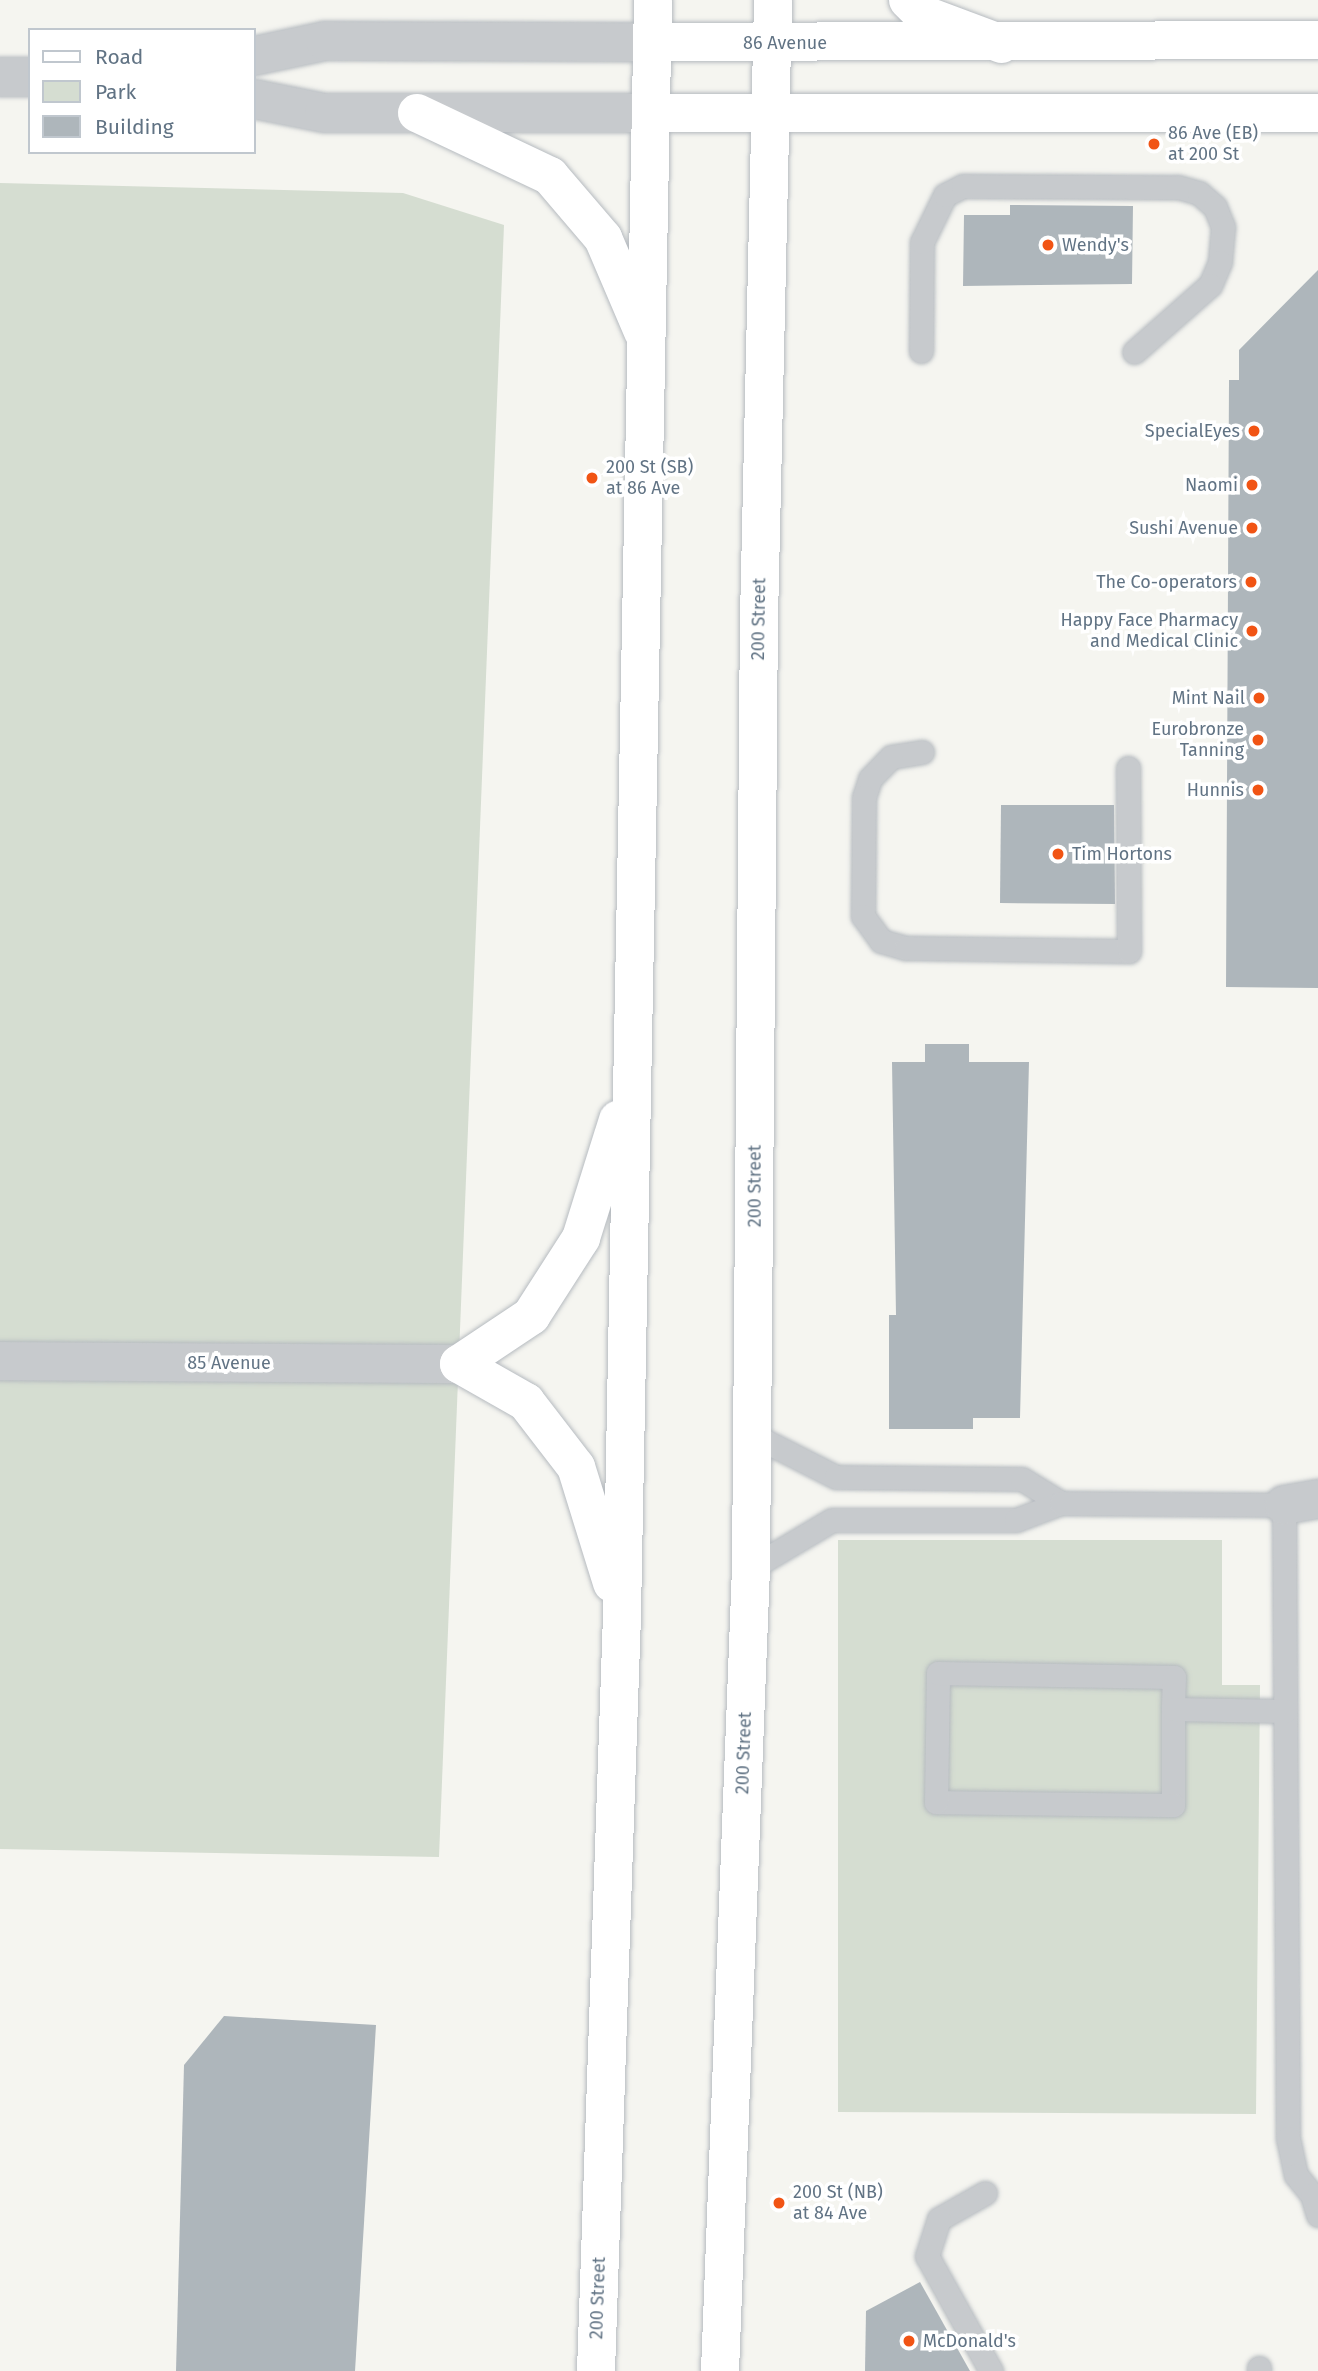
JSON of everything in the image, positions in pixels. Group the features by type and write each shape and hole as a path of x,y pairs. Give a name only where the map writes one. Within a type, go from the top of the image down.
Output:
{"main road":[{"name":"200 Street","path":"590,2360 622,1614 630,1081 650,347 653,0"},
{"name":"200 Street","path":"720,2371 751,1568 759,618 773,0"},
{"path":"908,0 922,14 1002,44"},
{"name":"86 Avenue","path":"652,42 1002,44 1318,40"},
{"path":"417,113 550,176 603,238 650,347"},
{"path":"652,113 1318,113"},
{"path":"622,1614 576,1466 526,1402 458,1364 531,1316 581,1238 630,1081"}],"street":[{"name":"86 Avenue","path":"256,56 325,41 652,42"},
{"path":"0,77 28,77"},
{"path":"256,99 324,113 652,113"},
{"name":"85 Avenue","path":"0,1362 458,1364"}],"lane":[{"path":"921,351 922,242 944,195 963,186 1178,187 1199,193 1215,207 1223,227 1220,262 1210,285 1134,352"},
{"path":"922,752 891,757 870,779 864,797 863,916 881,941 906,948 1129,951 1128,768"},
{"path":"752,1435 836,1477 1022,1479 1061,1503"},
{"path":"751,1568 832,1520 1016,1520 1061,1503 1301,1502 1285,1711 1288,2137 1296,2175 1312,2195 1318,2215"},
{"path":"938,1673 1174,1677 1173,1709 1173,1805 936,1802 938,1673"},
{"path":"1173,1709 1285,1711"},
{"path":"985,2193 939,2219 927,2256 991,2371"}],"green space":[{"path":"0,183 403,193 504,225 439,1857 0,1849"},
{"path":"838,1540 1222,1540 1222,1685 1260,1685 1256,2114 838,2112"}],"building":[{"name":"Wendy's","path":"1010,205 1133,206 1132,284 963,286 964,215 1010,215"},
{"path":"1318,270 1318,988 1226,987 1229,380 1239,380 1239,350"},
{"name":"Tim Hortons","path":"1001,805 1114,805 1115,904 1000,903"},
{"path":"925,1044 969,1044 969,1062 1029,1062 1020,1418 973,1418 973,1429 889,1429 889,1315 896,1315 892,1062 925,1062"},
{"path":"224,2016 376,2025 355,2371 176,2371 184,2065"},
{"name":"McDonald's","path":"920,2282 970,2371 865,2371 866,2311"}],"place":[{"name":"86 Ave (EB) at 200 St","path":"1154,144"},
{"name":"Wendy's","path":"1048,245"},
{"name":"SpecialEyes","path":"1254,431"},
{"name":"200 St (SB) at 86 Ave","path":"592,478"},
{"name":"Naomi","path":"1252,485"},
{"name":"Sushi Avenue","path":"1252,528"},
{"name":"The Co-operators","path":"1251,582"},
{"name":"Happy Face Pharmacy and Medical Clinic","path":"1252,631"},
{"name":"Mint Nail","path":"1259,698"},
{"name":"Eurobronze Tanning","path":"1258,740"},
{"name":"Hunnis","path":"1258,790"},
{"name":"Tim Hortons","path":"1058,854"},
{"name":"200 St (NB) at 84 Ave","path":"779,2203"},
{"name":"McDonald's","path":"909,2341"}]}
